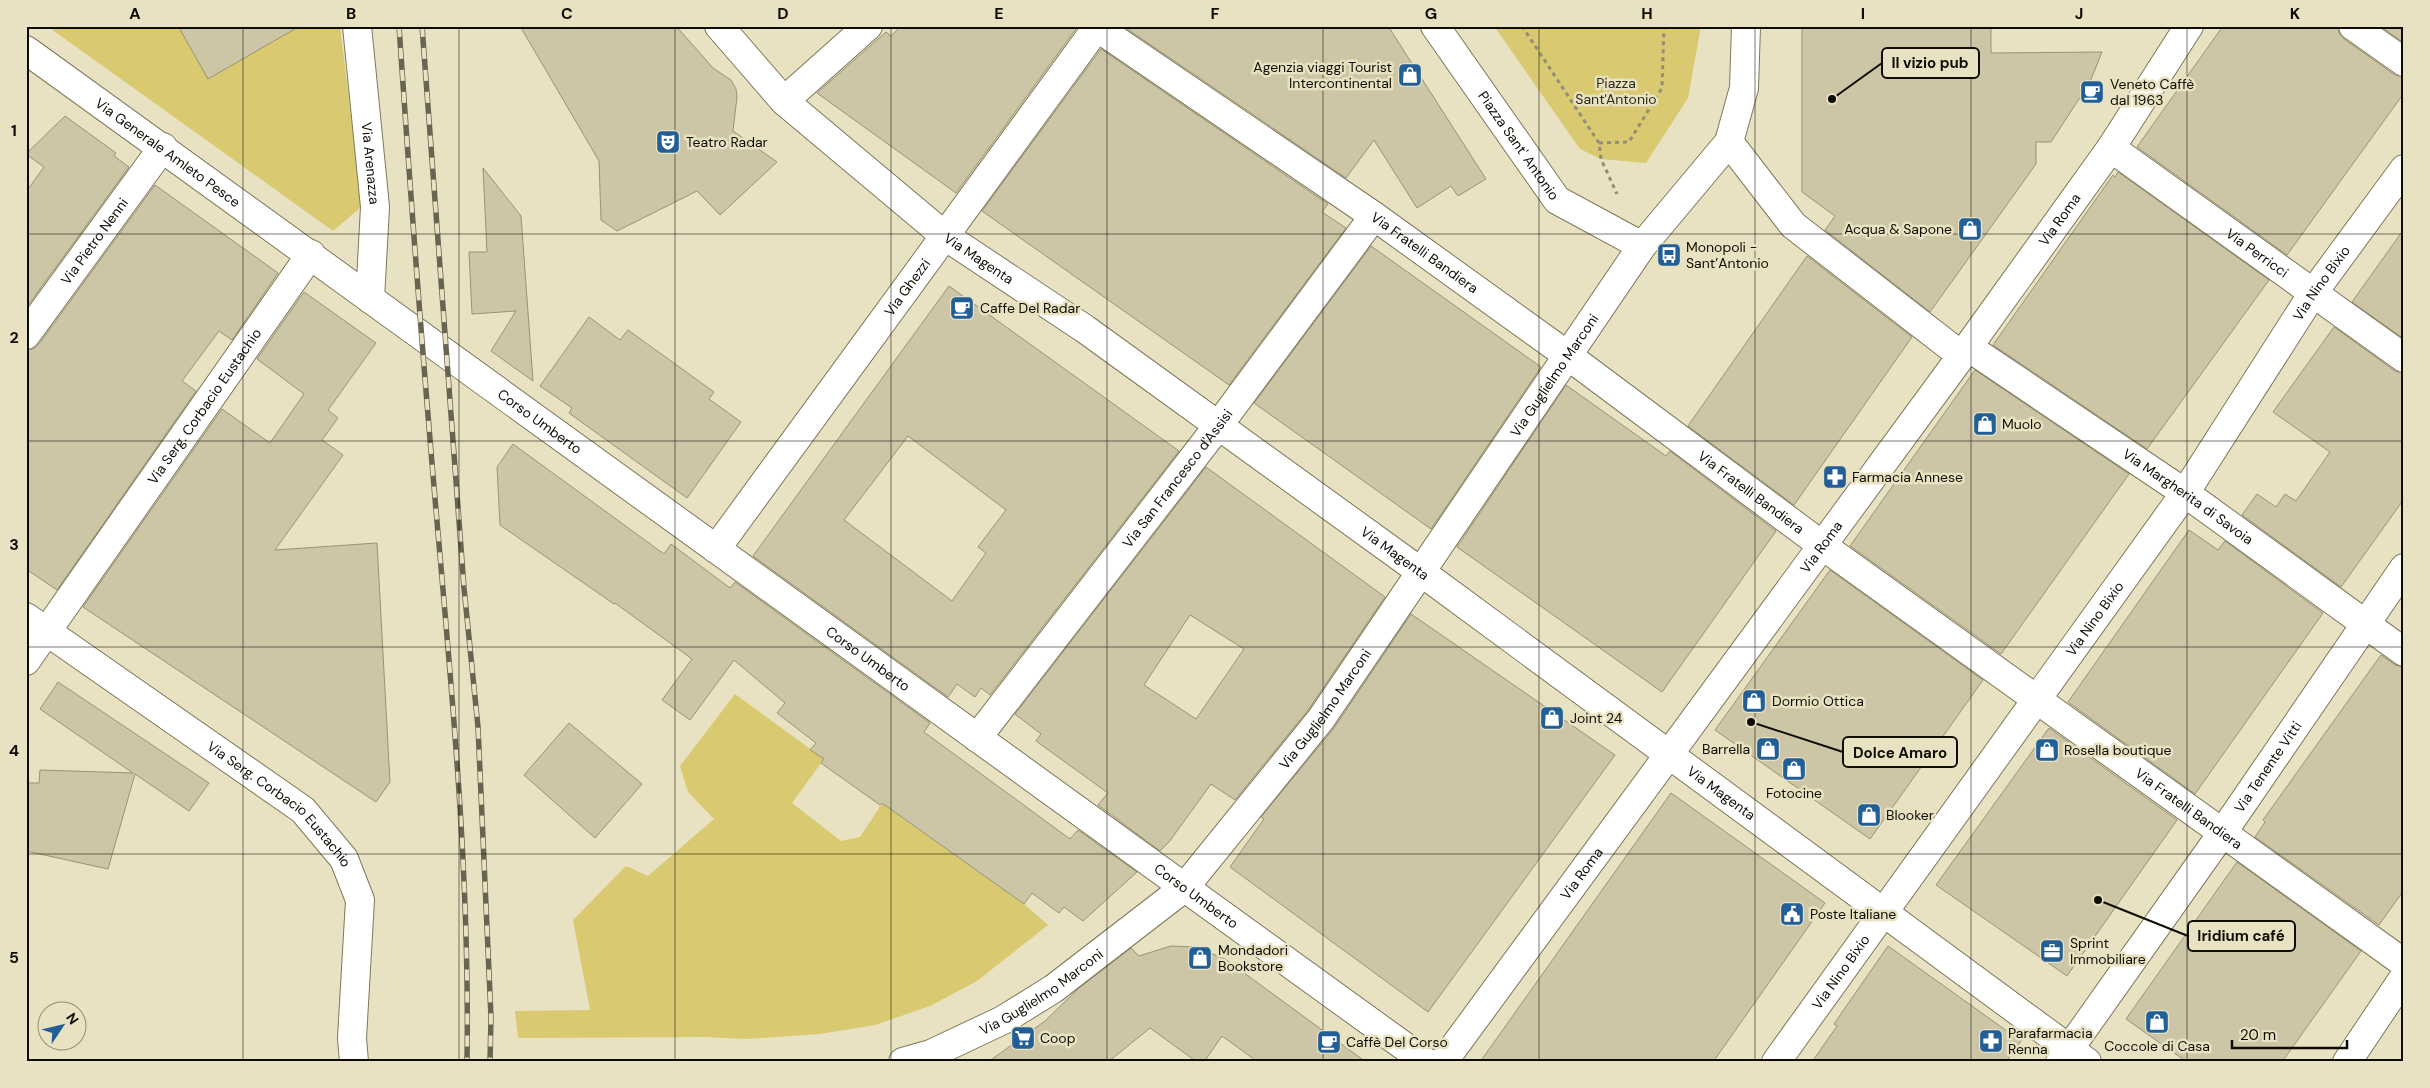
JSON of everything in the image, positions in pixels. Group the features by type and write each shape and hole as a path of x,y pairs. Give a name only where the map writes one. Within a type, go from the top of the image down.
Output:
{"street":[{"name":"Via Arenazza","path":"357,26 375,207 370,299"},
{"name":"Via Magenta","path":"719,26 784,101 945,236 1085,329 1670,753 1884,911 2072,1058"},
{"path":"784,101 868,26"},
{"name":"Piazza Sant' Antonio","path":"1435,26 1557,200 1642,246"},
{"path":"1642,246 1729,142 1744,88 1746,26"},
{"name":"Via Roma","path":"1443,1062 1965,352 2111,148 2189,26"},
{"path":"2353,26 2404,62"},
{"name":"Via Fratelli Bandiera","path":"1097,27 1374,216 1568,355 1823,546 2404,963"},
{"name":"Via Ghezzi","path":"716,549 1097,27"},
{"name":"Via Generale Amleto Pesce","path":"26,50 311,254"},
{"path":"1729,142 1793,225 1965,352"},
{"name":"Via Pietro Nenni","path":"26,335 163,147"},
{"name":"Via Perricci","path":"2111,148 2404,358"},
{"name":"Via Nino Bixio","path":"1776,1062 2185,493 2313,293 2404,169"},
{"name":"Via San Francesco d'Assisi","path":"977,738 1218,426 1374,216"},
{"name":"Via Guglielmo Marconi","path":"903,1062 931,1054 1003,1020 1052,989 1184,888 1321,719 1642,246"},
{"name":"Corso Umberto","path":"311,254 370,299 1426,1062"},
{"name":"Via Serg. Corbacio Eustachio","path":"26,661 37,624 311,254"},
{"name":"Via Margherita di Savoia","path":"1965,352 2185,493 2404,652"},
{"name":"Via Tenente Vitti","path":"2072,1058 2222,832 2364,623 2404,568"},
{"name":"Via Serg. Corbacio Eustachio","path":"37,624 303,810 344,859 360,900 352,1038 354,1062"},
{"path":"2346,1062 2404,977"}],"path":[{"path":"1522,26 1599,143 1600,159 1642,246"},
{"path":"1599,143 1629,142 1662,88 1664,26"}],"green space":[{"path":"47,26 340,26 362,206 333,231"},
{"name":"Piazza Sant'Antonio","path":"1494,26 1701,26 1688,98 1646,163 1601,159 1580,149"},
{"path":"735,694 824,759 792,803 841,841 860,837 887,796 903,818 1024,904 1048,925 977,981 930,1006 875,1025 820,1034 746,1039 705,1037 518,1038 515,1011 590,1010 573,920 626,866 648,876 714,819 688,792 680,766"}],"building":[{"path":"178,26 300,26 208,79"},
{"name":"Teatro Radar","path":"520,26 676,26 713,68 731,80 736,89 737,97 733,131 777,162 720,215 697,191 617,231 601,220 599,161"},
{"path":"901,26 1078,26 956,193 817,93 886,32 891,36"},
{"path":"1123,26 1388,26 1486,179 1458,196 1451,186 1417,208 1374,140 1346,178"},
{"path":"1802,26 1991,26 1991,53 2102,52 2090,82 2051,142 2036,142 2036,164 1930,312 1825,230 1835,216 1802,192"},
{"path":"2223,26 2338,26 2339,33 2344,39 2395,75 2404,77 2404,93 2287,255 2137,147"},
{"path":"2380,26 2404,26 2404,43"},
{"path":"1101,49 1328,204 1322,212 1346,228 1229,385 982,211"},
{"path":"65,116 116,153 114,156 129,167 26,308 26,192 44,167 26,154"},
{"path":"483,168 521,216 533,381 491,351 516,311 472,314 469,252 487,252"},
{"path":"2118,172 2269,280 2147,449 1993,345 2113,175 2115,177"},
{"path":"155,185 278,273 232,340 219,331 182,381 196,391 57,590 26,569 26,350 33,349 39,344"},
{"path":"2404,229 2404,339 2352,302"},
{"path":"1371,246 1541,367 1431,529 1254,403"},
{"path":"1807,256 1912,337 1794,505 1688,426"},
{"path":"949,286 1179,451 990,695 981,688 975,697 957,684 948,697 753,556","holes":["908,436 1006,510 978,547 986,553 952,601 844,520"]},
{"path":"304,292 376,343 328,410 338,418 322,440 343,455 275,550 377,543 390,782 376,802 83,607 222,409 270,443 304,394 257,359"},
{"path":"589,317 620,340 628,330 714,392 709,399 741,422 687,498 569,413 572,408 540,386"},
{"path":"2334,327 2395,371 2404,373 2404,499 2341,587 2242,515 2257,494 2276,507 2285,494 2296,501 2330,452 2273,412"},
{"path":"1975,370 2129,474 2001,654 1850,546"},
{"path":"1566,385 1666,456 1670,451 1776,531 1662,692 1457,547"},
{"path":"513,444 664,554 671,544 730,588 735,582 930,723 924,732 1070,839 1078,830 1137,872 1083,921 1064,907 1059,913 1032,893 1024,904 882,803 880,805 821,763 824,759 810,750 816,743 777,713 785,703 734,660 690,720 662,700 692,659 615,603 500,525 497,467"},
{"path":"1206,467 1385,597 1308,710 1235,800 1211,784 1169,842 1160,851 1098,805 1108,793 1036,741 1041,734 1015,714","holes":["1190,615 1244,649 1196,719 1144,685"]},
{"path":"2189,530 2218,550 2225,541 2323,613 2195,794 2068,702"},
{"path":"1830,570 1983,680 1870,839 1715,730"},
{"path":"1411,614 1615,755 1428,1012 1230,867 1264,819 1261,817 1334,728"},
{"path":"2381,655 2395,665 2404,667 2404,890 2379,925 2255,837 2265,822 2263,820"},
{"path":"58,682 209,783 189,811 135,774 108,869 26,851 26,783 39,783 40,770 133,773 40,709"},
{"path":"569,723 642,784 595,838 524,775"},
{"path":"2049,728 2177,820 2067,976 1936,885"},
{"path":"1671,793 1825,903 1713,1062 1480,1062"},
{"path":"2237,862 2361,951 2282,1062 2187,1062 2126,1019"},
{"path":"1171,946 1195,947 1225,959 1366,1062 1258,1062 1222,1036 1204,1062 1197,1062 1150,1028 1108,1062 988,1062 1045,1021 1079,988 1131,948 1139,956"},
{"path":"1888,946 2021,1041 2006,1062 1812,1062 1837,1026 1834,1024"}],"railway":[{"path":"399,26 421,329 459,786 466,924 467,1062"},
{"path":"422,26 464,588 478,727 491,1017 490,1062"}],"place":[{"name":"Agenzia viaggi Tourist Intercontinental","path":"1410,75"},
{"name":"Veneto Caffè dal 1963","path":"2092,92"},
{"name":"Il vizio pub","path":"1832,99"},
{"name":"Teatro Radar","path":"668,142"},
{"name":"Acqua & Sapone","path":"1970,229"},
{"name":"Monopoli - Sant’Antonio","path":"1669,255"},
{"name":"Caffe Del Radar","path":"962,308"},
{"name":"Muolo","path":"1985,424"},
{"name":"Farmacia Annese","path":"1835,477"},
{"name":"Dormio Ottica","path":"1754,701"},
{"name":"Joint 24","path":"1552,718"},
{"name":"Dolce Amaro","path":"1751,722"},
{"name":"Barrella","path":"1768,749"},
{"name":"Rosella boutique","path":"2047,750"},
{"name":"Fotocine","path":"1794,769"},
{"name":"Blooker","path":"1869,815"},
{"name":"Iridium café","path":"2098,900"},
{"name":"Poste Italiane","path":"1792,914"},
{"name":"Sprint Immobiliare","path":"2052,951"},
{"name":"Mondadori Bookstore","path":"1200,958"},
{"name":"Coccole di Casa","path":"2157,1022"},
{"name":"Coop","path":"1023,1038"},
{"name":"Parafarmacia Renna","path":"1991,1041"},
{"name":"Caffè Del Corso","path":"1329,1042"}]}
